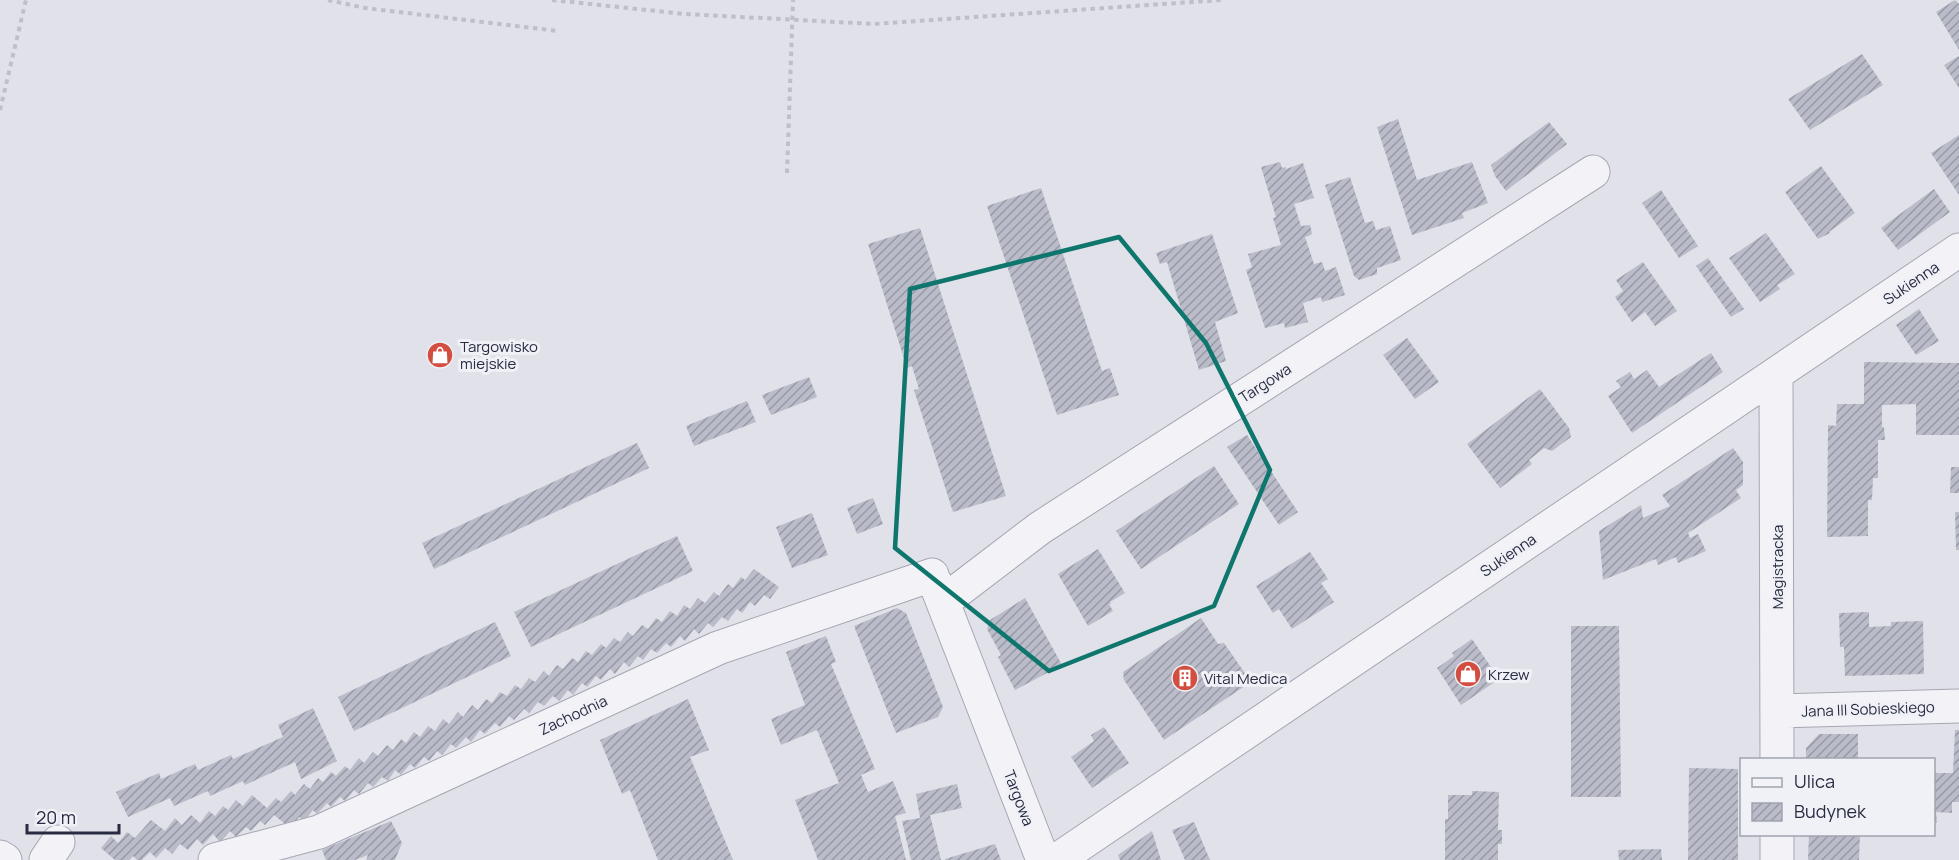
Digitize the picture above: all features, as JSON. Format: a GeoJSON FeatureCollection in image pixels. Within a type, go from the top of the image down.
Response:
{"type":"FeatureCollection","features":[{"type":"Feature","properties":{"kind":"street","name":"Targowa"},"geometry":{"type":"LineString","coordinates":[[1043,860],[934,578],[1040,528],[1593,172]]}},
{"type":"Feature","properties":{"kind":"street","name":"Sukienna"},"geometry":{"type":"LineString","coordinates":[[1056,860],[1959,250]]}},
{"type":"Feature","properties":{"kind":"street","name":"Magistracka"},"geometry":{"type":"LineString","coordinates":[[1776,375],[1777,758]]}},
{"type":"Feature","properties":{"kind":"street","name":"Zachodnia"},"geometry":{"type":"LineString","coordinates":[[216,860],[319,832],[718,648],[934,578]]}},
{"type":"Feature","properties":{"kind":"street","name":"Jana III Sobieskiego"},"geometry":{"type":"LineString","coordinates":[[1778,711],[1959,706]]}},
{"type":"Feature","properties":{"kind":"street"},"geometry":{"type":"LineString","coordinates":[[1776,860],[1777,836]]}},
{"type":"Feature","properties":{"kind":"street"},"geometry":{"type":"LineString","coordinates":[[0,857],[5,860]]}},
{"type":"Feature","properties":{"kind":"path"},"geometry":{"type":"LineString","coordinates":[[0,110],[26,0]]}},
{"type":"Feature","properties":{"kind":"path"},"geometry":{"type":"LineString","coordinates":[[328,0],[365,8],[558,31]]}},
{"type":"Feature","properties":{"kind":"path"},"geometry":{"type":"LineString","coordinates":[[552,0],[685,14],[874,24],[1221,0]]}},
{"type":"Feature","properties":{"kind":"path"},"geometry":{"type":"LineString","coordinates":[[787,173],[793,0]]}},
{"type":"Feature","properties":{"kind":"highlighted area"},"geometry":{"type":"Polygon","coordinates":[[[1119,237],[1206,343],[1270,470],[1214,606],[1049,671],[895,548],[910,289],[1119,237]]]}},
{"type":"Feature","properties":{"kind":"building"},"geometry":{"type":"Polygon","coordinates":[[[1955,0],[1959,4],[1959,50],[1936,12],[1955,0]]]}},
{"type":"Feature","properties":{"kind":"building"},"geometry":{"type":"Polygon","coordinates":[[[1862,54],[1883,85],[1810,130],[1788,99],[1862,54]]]}},
{"type":"Feature","properties":{"kind":"building"},"geometry":{"type":"Polygon","coordinates":[[[1959,56],[1959,88],[1944,65],[1959,56]]]}},
{"type":"Feature","properties":{"kind":"building"},"geometry":{"type":"Polygon","coordinates":[[[1398,119],[1417,180],[1472,162],[1488,203],[1462,213],[1464,218],[1412,235],[1377,127],[1398,119]]]}},
{"type":"Feature","properties":{"kind":"building"},"geometry":{"type":"Polygon","coordinates":[[[1549,122],[1567,144],[1506,191],[1495,176],[1491,165],[1549,122]]]}},
{"type":"Feature","properties":{"kind":"building"},"geometry":{"type":"Polygon","coordinates":[[[1959,135],[1959,195],[1931,153],[1959,135]]]}},
{"type":"Feature","properties":{"kind":"building"},"geometry":{"type":"Polygon","coordinates":[[[1280,162],[1282,168],[1286,167],[1286,169],[1303,163],[1314,198],[1294,204],[1301,226],[1310,225],[1312,233],[1305,237],[1314,264],[1322,262],[1325,271],[1336,267],[1345,295],[1322,302],[1321,297],[1303,303],[1308,322],[1285,328],[1284,323],[1265,328],[1246,270],[1252,267],[1248,254],[1281,245],[1273,218],[1276,217],[1261,167],[1280,162]]]}},
{"type":"Feature","properties":{"kind":"building"},"geometry":{"type":"Polygon","coordinates":[[[1821,166],[1855,213],[1830,233],[1818,239],[1785,192],[1821,166]]]}},
{"type":"Feature","properties":{"kind":"building"},"geometry":{"type":"Polygon","coordinates":[[[1350,177],[1365,223],[1373,221],[1376,230],[1390,226],[1401,260],[1377,268],[1377,274],[1359,280],[1354,276],[1325,185],[1350,177]]]}},
{"type":"Feature","properties":{"kind":"building"},"geometry":{"type":"Polygon","coordinates":[[[1041,188],[1102,371],[1110,368],[1119,395],[1057,415],[987,206],[1041,188]]]}},
{"type":"Feature","properties":{"kind":"building"},"geometry":{"type":"Polygon","coordinates":[[[1934,189],[1950,212],[1898,250],[1881,228],[1934,189]]]}},
{"type":"Feature","properties":{"kind":"building"},"geometry":{"type":"Polygon","coordinates":[[[1661,190],[1698,246],[1679,258],[1642,203],[1661,190]]]}},
{"type":"Feature","properties":{"kind":"building"},"geometry":{"type":"Polygon","coordinates":[[[920,228],[1006,496],[953,512],[914,390],[919,389],[912,366],[907,368],[868,244],[920,228]]]}},
{"type":"Feature","properties":{"kind":"building"},"geometry":{"type":"Polygon","coordinates":[[[1766,233],[1795,274],[1777,285],[1780,289],[1760,302],[1729,258],[1766,233]]]}},
{"type":"Feature","properties":{"kind":"building"},"geometry":{"type":"Polygon","coordinates":[[[1212,234],[1238,313],[1215,322],[1226,361],[1199,370],[1167,262],[1160,264],[1156,253],[1212,234]]]}},
{"type":"Feature","properties":{"kind":"building"},"geometry":{"type":"Polygon","coordinates":[[[1708,258],[1744,309],[1731,317],[1696,266],[1708,258]]]}},
{"type":"Feature","properties":{"kind":"building"},"geometry":{"type":"Polygon","coordinates":[[[1643,262],[1677,311],[1655,326],[1645,312],[1632,322],[1615,297],[1623,291],[1616,280],[1643,262]]]}},
{"type":"Feature","properties":{"kind":"building"},"geometry":{"type":"Polygon","coordinates":[[[1919,309],[1939,341],[1916,355],[1896,325],[1919,309]]]}},
{"type":"Feature","properties":{"kind":"building"},"geometry":{"type":"Polygon","coordinates":[[[1407,338],[1439,382],[1415,399],[1383,355],[1407,338]]]}},
{"type":"Feature","properties":{"kind":"building"},"geometry":{"type":"Polygon","coordinates":[[[1711,353],[1723,372],[1632,433],[1608,396],[1621,387],[1616,381],[1630,372],[1634,379],[1647,370],[1659,387],[1711,353]]]}},
{"type":"Feature","properties":{"kind":"building"},"geometry":{"type":"Polygon","coordinates":[[[1864,362],[1959,363],[1959,435],[1916,435],[1916,404],[1882,405],[1882,427],[1884,427],[1885,440],[1878,440],[1878,478],[1873,478],[1872,500],[1868,500],[1868,536],[1827,537],[1828,425],[1836,426],[1837,404],[1864,404],[1864,362]]]}},
{"type":"Feature","properties":{"kind":"building"},"geometry":{"type":"Polygon","coordinates":[[[809,377],[817,397],[771,415],[762,395],[809,377]]]}},
{"type":"Feature","properties":{"kind":"building"},"geometry":{"type":"Polygon","coordinates":[[[1540,389],[1569,428],[1571,437],[1552,451],[1544,448],[1529,460],[1532,464],[1500,488],[1467,444],[1540,389]]]}},
{"type":"Feature","properties":{"kind":"building"},"geometry":{"type":"Polygon","coordinates":[[[747,401],[756,422],[694,446],[686,426],[747,401]]]}},
{"type":"Feature","properties":{"kind":"building"},"geometry":{"type":"Polygon","coordinates":[[[1247,435],[1298,512],[1279,525],[1227,447],[1247,435]]]}},
{"type":"Feature","properties":{"kind":"building"},"geometry":{"type":"Polygon","coordinates":[[[637,443],[649,468],[434,569],[422,543],[637,443]]]}},
{"type":"Feature","properties":{"kind":"building"},"geometry":{"type":"Polygon","coordinates":[[[1733,448],[1743,462],[1743,485],[1736,490],[1741,498],[1688,533],[1690,538],[1698,534],[1706,551],[1678,563],[1676,557],[1658,565],[1656,559],[1603,580],[1599,531],[1641,505],[1643,518],[1670,506],[1662,495],[1733,448]]]}},
{"type":"Feature","properties":{"kind":"building"},"geometry":{"type":"Polygon","coordinates":[[[1214,466],[1239,504],[1141,569],[1116,531],[1214,466]]]}},
{"type":"Feature","properties":{"kind":"building"},"geometry":{"type":"Polygon","coordinates":[[[1951,467],[1959,467],[1959,493],[1950,493],[1951,467]]]}},
{"type":"Feature","properties":{"kind":"building"},"geometry":{"type":"Polygon","coordinates":[[[873,498],[883,524],[857,534],[847,508],[873,498]]]}},
{"type":"Feature","properties":{"kind":"building"},"geometry":{"type":"Polygon","coordinates":[[[1955,512],[1959,512],[1959,550],[1956,550],[1955,512]]]}},
{"type":"Feature","properties":{"kind":"building"},"geometry":{"type":"Polygon","coordinates":[[[812,513],[828,555],[792,568],[776,527],[812,513]]]}},
{"type":"Feature","properties":{"kind":"building"},"geometry":{"type":"Polygon","coordinates":[[[677,536],[693,571],[531,647],[514,612],[677,536]]]}},
{"type":"Feature","properties":{"kind":"building"},"geometry":{"type":"Polygon","coordinates":[[[1098,549],[1125,593],[1110,602],[1113,611],[1088,626],[1058,574],[1098,549]]]}},
{"type":"Feature","properties":{"kind":"building"},"geometry":{"type":"Polygon","coordinates":[[[1310,552],[1328,579],[1321,583],[1334,602],[1292,629],[1279,609],[1273,613],[1256,586],[1310,552]]]}},
{"type":"Feature","properties":{"kind":"building"},"geometry":{"type":"Polygon","coordinates":[[[754,569],[779,587],[770,599],[764,595],[755,606],[750,602],[742,613],[737,609],[728,621],[722,617],[713,627],[708,623],[699,634],[694,629],[685,641],[680,636],[671,647],[666,643],[657,653],[651,649],[643,660],[638,656],[629,667],[624,662],[615,674],[610,669],[601,680],[596,676],[587,687],[582,683],[573,695],[568,690],[559,701],[553,696],[544,706],[538,702],[529,713],[524,709],[514,720],[509,716],[500,727],[495,723],[485,734],[480,730],[471,742],[466,737],[456,748],[451,744],[442,755],[437,751],[429,761],[424,757],[415,768],[410,764],[401,775],[395,770],[388,781],[382,777],[373,787],[368,783],[359,794],[354,790],[345,801],[340,797],[331,807],[327,803],[317,814],[313,810],[304,821],[299,817],[290,828],[274,815],[265,825],[260,821],[251,831],[246,827],[236,837],[230,831],[220,842],[213,834],[203,845],[197,839],[188,850],[180,844],[172,854],[165,848],[156,858],[150,852],[142,860],[137,860],[133,856],[129,860],[115,860],[101,848],[111,836],[118,843],[127,832],[135,838],[151,820],[165,831],[175,818],[182,825],[191,815],[200,823],[209,811],[215,816],[223,806],[228,810],[236,800],[243,806],[252,795],[267,808],[276,798],[281,802],[291,791],[295,795],[304,784],[310,789],[318,778],[323,782],[331,772],[336,776],[345,766],[350,770],[359,758],[364,763],[373,752],[378,756],[387,745],[393,750],[401,739],[406,743],[414,732],[420,737],[428,726],[435,731],[443,719],[449,724],[458,712],[463,717],[472,705],[478,710],[486,699],[492,703],[500,692],[507,696],[515,685],[521,689],[529,678],[535,682],[544,671],[549,676],[557,665],[563,669],[572,658],[578,662],[586,651],[592,655],[601,644],[606,648],[614,638],[620,642],[628,632],[633,636],[642,625],[648,629],[656,618],[662,622],[670,611],[677,616],[684,605],[690,609],[698,598],[705,603],[714,592],[719,596],[728,584],[733,588],[741,577],[745,580],[754,569]]]}},
{"type":"Feature","properties":{"kind":"building"},"geometry":{"type":"Polygon","coordinates":[[[1025,598],[1062,665],[1015,690],[998,657],[1001,655],[987,629],[990,620],[1025,598]]]}},
{"type":"Feature","properties":{"kind":"building"},"geometry":{"type":"Polygon","coordinates":[[[897,608],[906,613],[943,707],[938,717],[896,733],[854,626],[897,608]]]}},
{"type":"Feature","properties":{"kind":"building"},"geometry":{"type":"Polygon","coordinates":[[[1869,612],[1869,627],[1891,626],[1891,622],[1923,621],[1924,674],[1845,676],[1844,647],[1840,647],[1839,613],[1869,612]]]}},
{"type":"Feature","properties":{"kind":"building","name":"Vital Medica"},"geometry":{"type":"Polygon","coordinates":[[[1201,618],[1218,644],[1224,643],[1251,682],[1164,740],[1124,680],[1123,672],[1201,618]]]}},
{"type":"Feature","properties":{"kind":"building"},"geometry":{"type":"Polygon","coordinates":[[[495,622],[511,656],[354,731],[338,697],[495,622]]]}},
{"type":"Feature","properties":{"kind":"building"},"geometry":{"type":"Polygon","coordinates":[[[1571,626],[1619,626],[1621,797],[1571,797],[1571,626]]]}},
{"type":"Feature","properties":{"kind":"building"},"geometry":{"type":"Polygon","coordinates":[[[826,636],[836,662],[831,664],[875,769],[861,775],[868,792],[893,781],[906,813],[895,816],[906,860],[818,860],[795,800],[839,783],[817,730],[781,745],[771,719],[805,705],[786,652],[826,636]]]}},
{"type":"Feature","properties":{"kind":"building","name":"Krzew"},"geometry":{"type":"Polygon","coordinates":[[[1472,639],[1499,679],[1461,705],[1437,668],[1454,656],[1452,653],[1472,639]]]}},
{"type":"Feature","properties":{"kind":"building"},"geometry":{"type":"Polygon","coordinates":[[[688,699],[709,750],[690,757],[733,860],[658,860],[630,790],[622,794],[600,740],[688,699]]]}},
{"type":"Feature","properties":{"kind":"building"},"geometry":{"type":"Polygon","coordinates":[[[313,708],[337,761],[301,779],[295,762],[245,785],[243,781],[210,796],[208,791],[174,806],[170,798],[128,817],[116,792],[159,773],[161,779],[195,764],[198,770],[231,755],[233,759],[283,737],[278,725],[313,708]]]}},
{"type":"Feature","properties":{"kind":"building"},"geometry":{"type":"Polygon","coordinates":[[[1104,727],[1129,763],[1092,788],[1071,757],[1094,741],[1091,735],[1104,727]]]}},
{"type":"Feature","properties":{"kind":"building"},"geometry":{"type":"Polygon","coordinates":[[[1955,730],[1959,730],[1959,802],[1952,802],[1952,813],[1936,812],[1937,823],[1935,823],[1935,773],[1953,773],[1955,730]]]}},
{"type":"Feature","properties":{"kind":"building"},"geometry":{"type":"Polygon","coordinates":[[[1819,734],[1858,734],[1858,758],[1806,758],[1806,748],[1819,734]]]}},
{"type":"Feature","properties":{"kind":"building"},"geometry":{"type":"Polygon","coordinates":[[[1689,768],[1738,769],[1738,860],[1688,860],[1689,768]]]}},
{"type":"Feature","properties":{"kind":"building"},"geometry":{"type":"Polygon","coordinates":[[[957,784],[962,808],[930,815],[941,860],[911,860],[902,821],[920,818],[916,794],[957,784]]]}},
{"type":"Feature","properties":{"kind":"building"},"geometry":{"type":"Polygon","coordinates":[[[1472,791],[1499,792],[1498,830],[1502,830],[1502,844],[1498,844],[1498,860],[1445,860],[1445,819],[1448,819],[1448,795],[1472,795],[1472,791]]]}},
{"type":"Feature","properties":{"kind":"building"},"geometry":{"type":"Polygon","coordinates":[[[391,821],[402,843],[395,860],[366,860],[368,855],[355,860],[326,860],[322,850],[391,821]]]}},
{"type":"Feature","properties":{"kind":"building"},"geometry":{"type":"Polygon","coordinates":[[[1194,822],[1210,860],[1185,860],[1172,830],[1194,822]]]}},
{"type":"Feature","properties":{"kind":"building"},"geometry":{"type":"Polygon","coordinates":[[[1152,831],[1161,860],[1120,860],[1118,855],[1152,831]]]}},
{"type":"Feature","properties":{"kind":"building"},"geometry":{"type":"Polygon","coordinates":[[[1809,836],[1860,836],[1859,860],[1808,860],[1809,836]]]}},
{"type":"Feature","properties":{"kind":"building"},"geometry":{"type":"Polygon","coordinates":[[[995,844],[1001,860],[945,860],[945,859],[995,844]]]}},
{"type":"Feature","properties":{"kind":"building"},"geometry":{"type":"Polygon","coordinates":[[[1661,849],[1662,860],[1619,860],[1618,850],[1661,849]]]}},
{"type":"Feature","properties":{"kind":"place","name":"Targowisko miejskie"},"geometry":{"type":"Point","coordinates":[440,355]}},
{"type":"Feature","properties":{"kind":"place","name":"Krzew"},"geometry":{"type":"Point","coordinates":[1468,674]}},
{"type":"Feature","properties":{"kind":"place","name":"Vital Medica"},"geometry":{"type":"Point","coordinates":[1185,678]}}]}
